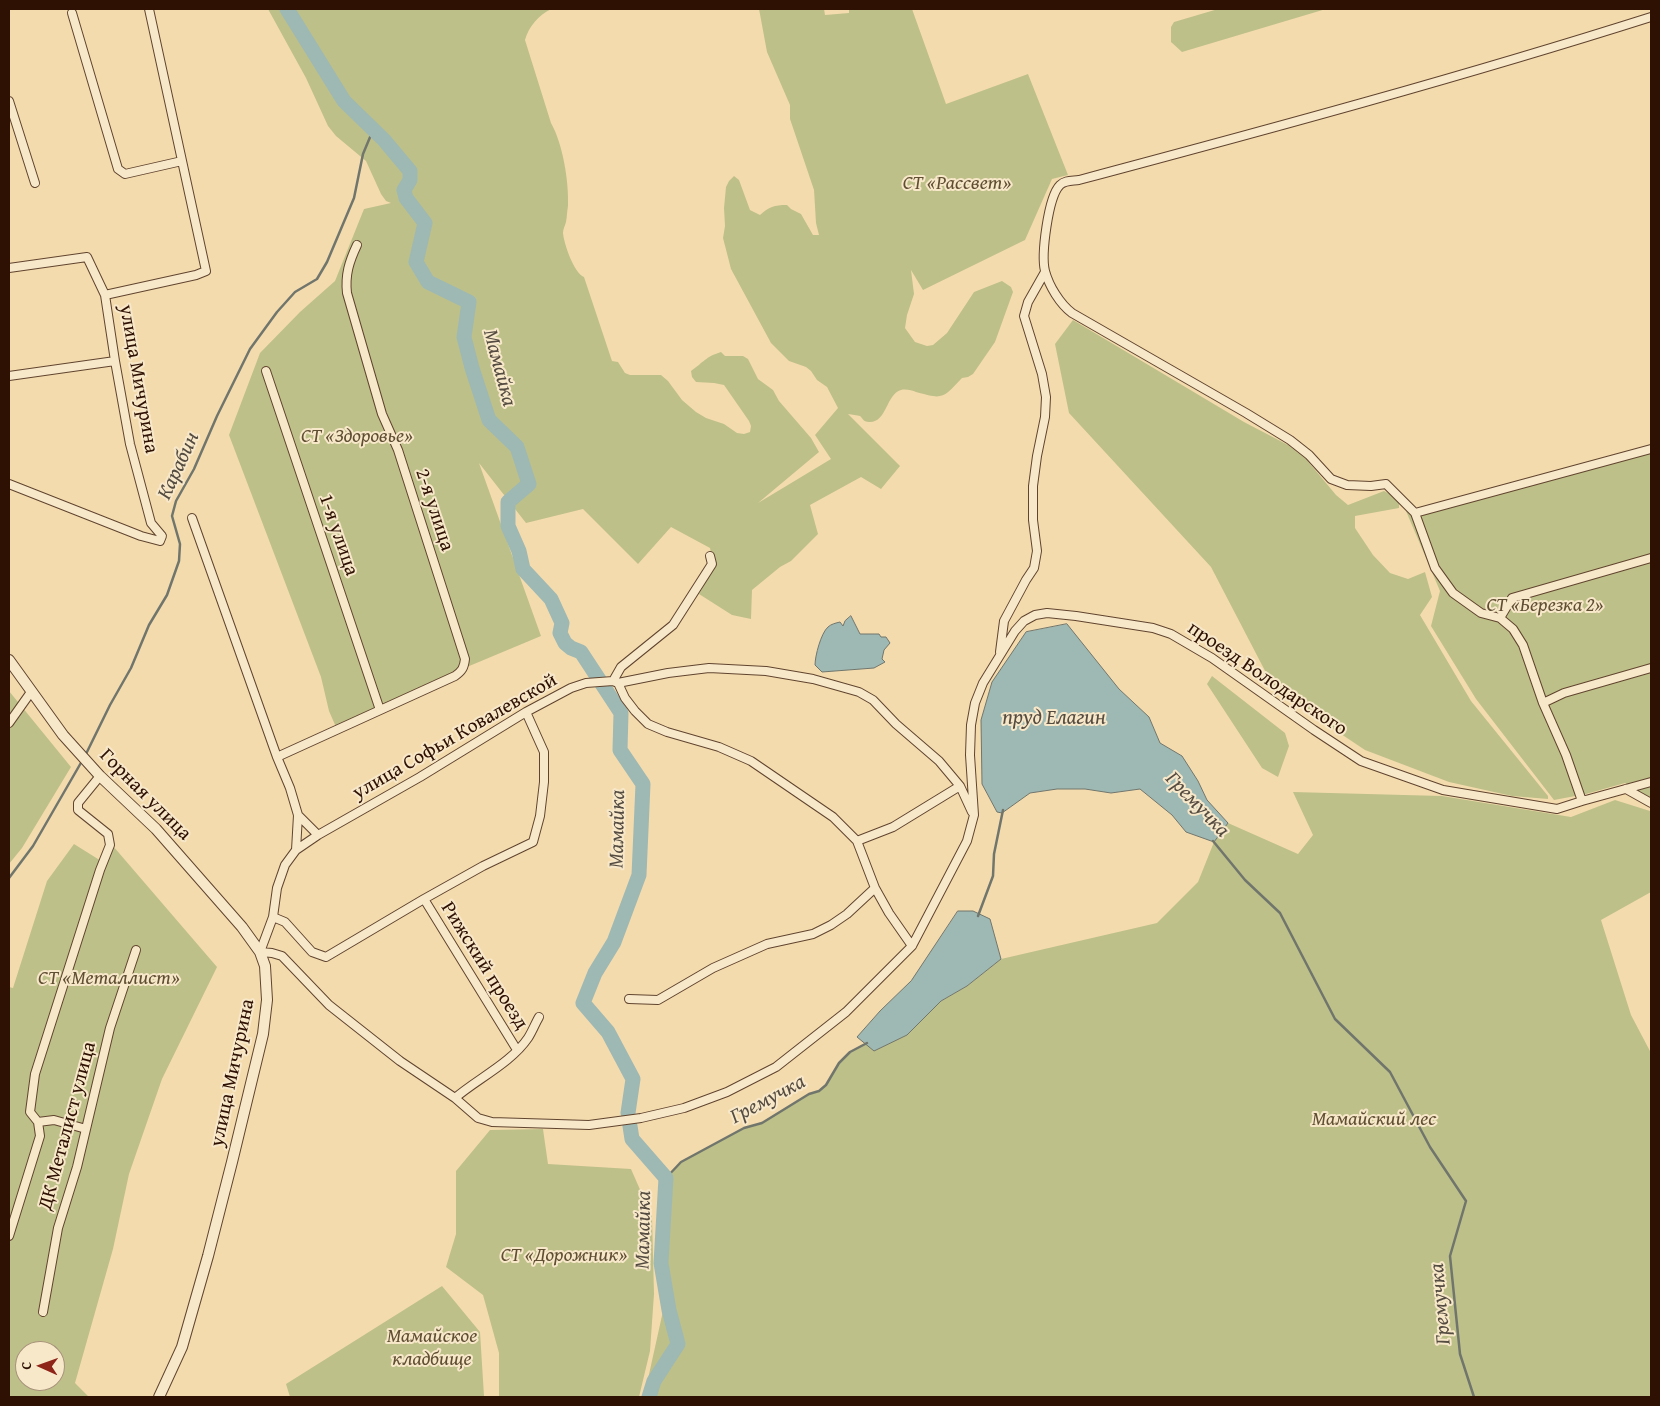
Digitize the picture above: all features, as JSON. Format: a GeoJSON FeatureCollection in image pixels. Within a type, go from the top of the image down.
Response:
{"type":"FeatureCollection","features":[{"type":"Feature","properties":{"kind":"street"},"geometry":{"type":"LineString","coordinates":[[106,295],[206,271],[149,9]]}},
{"type":"Feature","properties":{"kind":"street"},"geometry":{"type":"LineString","coordinates":[[72,13],[118,169],[125,174],[182,160]]}},
{"type":"Feature","properties":{"kind":"street"},"geometry":{"type":"LineString","coordinates":[[1582,801],[1566,755],[1543,703],[1524,645],[1513,629],[1500,618],[1481,613],[1453,593],[1435,568],[1415,513],[1386,484],[1371,486],[1347,485],[1331,479],[1309,455],[1290,440],[1072,313],[1059,300],[1045,272],[1043,257],[1046,230],[1052,204],[1061,184],[1068,181],[1079,180],[1186,151],[1560,46],[1651,17]]}},
{"type":"Feature","properties":{"kind":"street"},"geometry":{"type":"LineString","coordinates":[[9,101],[35,183]]}},
{"type":"Feature","properties":{"kind":"street","name":"2-я улица"},"geometry":{"type":"LineString","coordinates":[[357,245],[347,271],[347,293],[382,414],[398,450],[465,659],[462,671],[454,676],[380,710]]}},
{"type":"Feature","properties":{"kind":"street","name":"улица Мичурина"},"geometry":{"type":"LineString","coordinates":[[9,268],[87,257],[106,295],[114,361],[130,444],[151,523],[162,536],[160,540],[141,536],[9,484]]}},
{"type":"Feature","properties":{"kind":"street"},"geometry":{"type":"LineString","coordinates":[[1000,655],[1004,621],[1034,568],[1037,551],[1033,486],[1045,417],[1046,397],[1042,374],[1024,316],[1028,302],[1045,272]]}},
{"type":"Feature","properties":{"kind":"street"},"geometry":{"type":"LineString","coordinates":[[9,376],[114,361]]}},
{"type":"Feature","properties":{"kind":"street","name":"1-я улица"},"geometry":{"type":"LineString","coordinates":[[266,371],[380,710]]}},
{"type":"Feature","properties":{"kind":"street"},"geometry":{"type":"LineString","coordinates":[[1415,513],[1651,449]]}},
{"type":"Feature","properties":{"kind":"street"},"geometry":{"type":"LineString","coordinates":[[192,518],[277,757],[290,788],[298,815],[296,850],[285,865],[276,888],[273,917],[260,952]]}},
{"type":"Feature","properties":{"kind":"street"},"geometry":{"type":"LineString","coordinates":[[141,536],[151,523]]}},
{"type":"Feature","properties":{"kind":"street"},"geometry":{"type":"LineString","coordinates":[[710,556],[712,564],[673,625],[621,667],[613,681],[635,711],[648,724],[667,732],[719,747],[751,761],[833,817],[858,841],[876,888],[889,913],[912,946]]}},
{"type":"Feature","properties":{"kind":"street"},"geometry":{"type":"LineString","coordinates":[[1500,618],[1512,598],[1651,558]]}},
{"type":"Feature","properties":{"kind":"street","name":"проезд Володарского"},"geometry":{"type":"LineString","coordinates":[[260,952],[272,952],[282,956],[329,1005],[400,1061],[455,1098],[478,1118],[492,1122],[589,1125],[642,1118],[684,1108],[727,1092],[776,1068],[846,1012],[912,946],[967,841],[974,815],[970,755],[971,725],[975,703],[980,690],[1015,631],[1024,621],[1034,615],[1066,615],[1153,628],[1171,634],[1212,658],[1361,761],[1443,790],[1557,810],[1651,782]]}},
{"type":"Feature","properties":{"kind":"street","name":"Горная улица"},"geometry":{"type":"LineString","coordinates":[[9,660],[38,703],[63,735],[89,765],[156,829],[242,927],[260,952]]}},
{"type":"Feature","properties":{"kind":"street","name":"улица Софьи Ковалевской"},"geometry":{"type":"LineString","coordinates":[[296,850],[318,835],[420,777],[526,712],[571,688],[586,683],[710,668],[766,671],[813,679],[859,692],[873,700],[896,724],[939,761],[960,786],[974,815]]}},
{"type":"Feature","properties":{"kind":"street"},"geometry":{"type":"LineString","coordinates":[[1543,703],[1564,692],[1651,668]]}},
{"type":"Feature","properties":{"kind":"street"},"geometry":{"type":"LineString","coordinates":[[9,723],[31,692]]}},
{"type":"Feature","properties":{"kind":"street"},"geometry":{"type":"LineString","coordinates":[[277,757],[380,710]]}},
{"type":"Feature","properties":{"kind":"street","name":"Рижский проезд"},"geometry":{"type":"LineString","coordinates":[[273,917],[285,922],[312,952],[326,957],[483,866],[533,842],[540,816],[544,782],[544,752],[526,712]]}},
{"type":"Feature","properties":{"kind":"street","name":"ДК Металист улица"},"geometry":{"type":"LineString","coordinates":[[9,1236],[40,1136],[38,1122],[30,1112],[35,1074],[100,870],[110,845],[108,834],[78,810],[77,807],[100,776]]}},
{"type":"Feature","properties":{"kind":"street"},"geometry":{"type":"LineString","coordinates":[[858,841],[893,827],[960,786]]}},
{"type":"Feature","properties":{"kind":"street"},"geometry":{"type":"LineString","coordinates":[[1626,789],[1651,803]]}},
{"type":"Feature","properties":{"kind":"street"},"geometry":{"type":"LineString","coordinates":[[298,815],[318,835]]}},
{"type":"Feature","properties":{"kind":"street"},"geometry":{"type":"LineString","coordinates":[[629,999],[658,1000],[713,968],[767,944],[813,934],[847,914],[876,888]]}},
{"type":"Feature","properties":{"kind":"street","name":"Рижский проезд"},"geometry":{"type":"LineString","coordinates":[[424,899],[517,1050]]}},
{"type":"Feature","properties":{"kind":"street","name":"ДК Металист улица"},"geometry":{"type":"LineString","coordinates":[[43,1312],[58,1228],[77,1167],[110,1028],[136,950]]}},
{"type":"Feature","properties":{"kind":"street","name":"улица Мичурина"},"geometry":{"type":"LineString","coordinates":[[159,1397],[182,1347],[195,1303],[260,1049],[267,988],[265,966],[260,952]]}},
{"type":"Feature","properties":{"kind":"street"},"geometry":{"type":"LineString","coordinates":[[455,1098],[517,1050],[528,1039],[539,1017]]}},
{"type":"Feature","properties":{"kind":"street"},"geometry":{"type":"LineString","coordinates":[[38,1122],[54,1120],[86,1129]]}},
{"type":"Feature","properties":{"kind":"green space"},"geometry":{"type":"Polygon","coordinates":[[[268,9],[551,9],[535,22],[525,40],[551,123],[559,141],[564,163],[568,196],[566,220],[563,230],[565,244],[573,264],[584,277],[612,361],[618,362],[625,373],[630,375],[661,375],[668,381],[682,400],[696,412],[706,418],[724,424],[737,433],[744,434],[750,432],[751,426],[749,421],[724,385],[696,382],[692,377],[691,371],[708,358],[721,352],[725,356],[743,356],[748,359],[758,379],[773,390],[779,401],[811,438],[819,452],[758,503],[831,459],[815,435],[838,408],[827,387],[817,380],[811,371],[806,367],[789,361],[771,343],[731,269],[723,238],[726,187],[734,176],[739,180],[750,210],[760,215],[772,207],[787,205],[801,214],[813,235],[819,235],[816,223],[814,190],[790,119],[790,105],[767,52],[759,9],[824,9],[825,15],[849,13],[849,9],[912,9],[946,104],[1028,74],[1068,175],[1052,179],[1025,240],[923,290],[911,270],[914,294],[905,328],[915,342],[927,346],[933,345],[947,333],[974,292],[1002,281],[1011,287],[1013,292],[995,342],[973,374],[962,378],[951,390],[942,396],[901,390],[892,397],[883,413],[875,421],[867,422],[860,416],[848,414],[900,466],[881,489],[861,477],[810,505],[818,534],[791,561],[780,567],[752,590],[751,619],[732,615],[699,594],[714,567],[710,548],[671,527],[638,564],[583,509],[526,523],[479,463],[541,636],[455,672],[336,727],[329,711],[321,677],[229,435],[260,353],[300,312],[335,281],[364,209],[391,203],[386,201],[381,194],[366,161],[336,136],[328,126],[306,78],[268,9]]]}},
{"type":"Feature","properties":{"kind":"green space"},"geometry":{"type":"Polygon","coordinates":[[[1218,9],[1326,9],[1182,52],[1171,42],[1171,27],[1174,22],[1218,9]]]}},
{"type":"Feature","properties":{"kind":"green space"},"geometry":{"type":"Polygon","coordinates":[[[1073,320],[1244,422],[1288,445],[1306,459],[1336,495],[1348,505],[1384,491],[1399,503],[1399,508],[1355,516],[1355,528],[1373,555],[1390,573],[1408,579],[1425,572],[1432,597],[1420,615],[1471,701],[1548,796],[1548,799],[1512,796],[1449,782],[1365,750],[1275,690],[1211,567],[1069,413],[1055,344],[1073,320]]]}},
{"type":"Feature","properties":{"kind":"green space","name":"СТ «Березка 2»"},"geometry":{"type":"Polygon","coordinates":[[[1651,445],[1651,798],[1625,783],[1586,794],[1554,800],[1476,699],[1431,626],[1440,591],[1406,511],[1651,445]]]}},
{"type":"Feature","properties":{"kind":"green space"},"geometry":{"type":"Polygon","coordinates":[[[1212,676],[1285,733],[1289,746],[1278,777],[1262,768],[1207,684],[1212,676]]]}},
{"type":"Feature","properties":{"kind":"green space"},"geometry":{"type":"Polygon","coordinates":[[[9,691],[71,767],[22,848],[9,864],[9,691]]]}},
{"type":"Feature","properties":{"kind":"green space","name":"Мамайский лес"},"geometry":{"type":"Polygon","coordinates":[[[1293,792],[1442,796],[1571,817],[1615,800],[1650,811],[1651,892],[1601,920],[1631,1015],[1651,1053],[1651,1397],[644,1397],[663,1311],[668,1178],[681,1162],[744,1128],[762,1123],[809,1094],[819,1091],[826,1085],[839,1063],[850,1052],[866,1044],[874,1050],[907,1035],[941,1001],[967,986],[1001,959],[1157,923],[1198,882],[1214,842],[1228,823],[1298,854],[1313,835],[1293,792]]]}},
{"type":"Feature","properties":{"kind":"green space","name":"СТ «Металлист»"},"geometry":{"type":"Polygon","coordinates":[[[74,844],[106,864],[113,846],[217,967],[162,1079],[129,1174],[113,1249],[75,1383],[89,1397],[9,1397],[9,987],[13,988],[47,881],[74,844]]]}},
{"type":"Feature","properties":{"kind":"green space","name":"СТ «Дорожник»"},"geometry":{"type":"Polygon","coordinates":[[[543,1129],[548,1164],[631,1169],[652,1217],[654,1294],[650,1351],[639,1397],[499,1397],[499,1353],[483,1295],[446,1267],[456,1234],[456,1171],[490,1130],[543,1129]]]}},
{"type":"Feature","properties":{"kind":"green space","name":"Мамайское кладбище"},"geometry":{"type":"Polygon","coordinates":[[[442,1286],[480,1332],[484,1396],[290,1397],[286,1384],[442,1286]]]}},
{"type":"Feature","properties":{"kind":"water"},"geometry":{"type":"Polygon","coordinates":[[[851,616],[860,634],[879,634],[881,637],[886,637],[890,643],[884,650],[882,659],[885,662],[874,668],[822,672],[815,665],[817,651],[825,630],[832,624],[840,622],[843,626],[845,621],[851,616]]]}},
{"type":"Feature","properties":{"kind":"water","name":"пруд Елагин"},"geometry":{"type":"Polygon","coordinates":[[[1067,624],[1119,689],[1149,717],[1160,743],[1182,756],[1198,781],[1207,800],[1228,823],[1214,842],[1186,832],[1172,815],[1140,789],[1111,793],[1085,789],[1057,789],[1030,793],[1002,813],[997,812],[982,784],[981,720],[992,682],[1026,632],[1067,624]]]}},
{"type":"Feature","properties":{"kind":"water"},"geometry":{"type":"Polygon","coordinates":[[[958,911],[973,911],[990,919],[1001,959],[967,986],[941,1001],[907,1035],[874,1051],[857,1037],[911,981],[958,911]]]}},
{"type":"Feature","properties":{"kind":"waterway","name":"Мамайка"},"geometry":{"type":"LineString","coordinates":[[287,9],[344,101],[384,140],[410,171],[410,180],[404,190],[406,198],[425,223],[416,262],[428,282],[469,302],[464,337],[489,420],[517,447],[529,484],[508,502],[508,526],[519,551],[523,569],[551,599],[562,623],[560,633],[565,643],[581,652],[621,713],[620,750],[643,784],[639,875],[614,942],[595,973],[583,1003],[608,1032],[633,1079],[628,1113]]}},
{"type":"Feature","properties":{"kind":"waterway","name":"Карабин"},"geometry":{"type":"LineString","coordinates":[[85,756],[131,668],[149,625],[167,595],[179,561],[180,544],[172,516],[176,501],[194,469],[217,416],[250,349],[277,312],[295,292],[317,279],[327,262],[354,198],[363,154],[373,130]]}},
{"type":"Feature","properties":{"kind":"waterway","name":"Карабин"},"geometry":{"type":"LineString","coordinates":[[9,878],[33,846],[82,761]]}},
{"type":"Feature","properties":{"kind":"waterway","name":"Гремучка"},"geometry":{"type":"LineString","coordinates":[[978,916],[993,876],[994,854],[1003,810]]}},
{"type":"Feature","properties":{"kind":"waterway","name":"Гремучка"},"geometry":{"type":"LineString","coordinates":[[1213,841],[1245,880],[1280,913],[1335,1019],[1390,1072],[1430,1147],[1466,1201],[1450,1256],[1460,1354],[1474,1397]]}},
{"type":"Feature","properties":{"kind":"waterway","name":"Гремучка"},"geometry":{"type":"LineString","coordinates":[[666,1178],[681,1162],[744,1128],[762,1123],[809,1094],[819,1091],[826,1085],[839,1063],[850,1052],[867,1043]]}},
{"type":"Feature","properties":{"kind":"waterway","name":"Мамайка"},"geometry":{"type":"LineString","coordinates":[[630,1126],[632,1139],[666,1178],[661,1263],[669,1310],[678,1344],[654,1381],[649,1397]]}},
{"type":"Feature","properties":{"kind":"park label","name":"СТ «Рассвет»"},"geometry":{"type":"Point","coordinates":[957,184]}},
{"type":"Feature","properties":{"kind":"park label","name":"СТ «Здоровье»"},"geometry":{"type":"Point","coordinates":[357,437]}}]}
